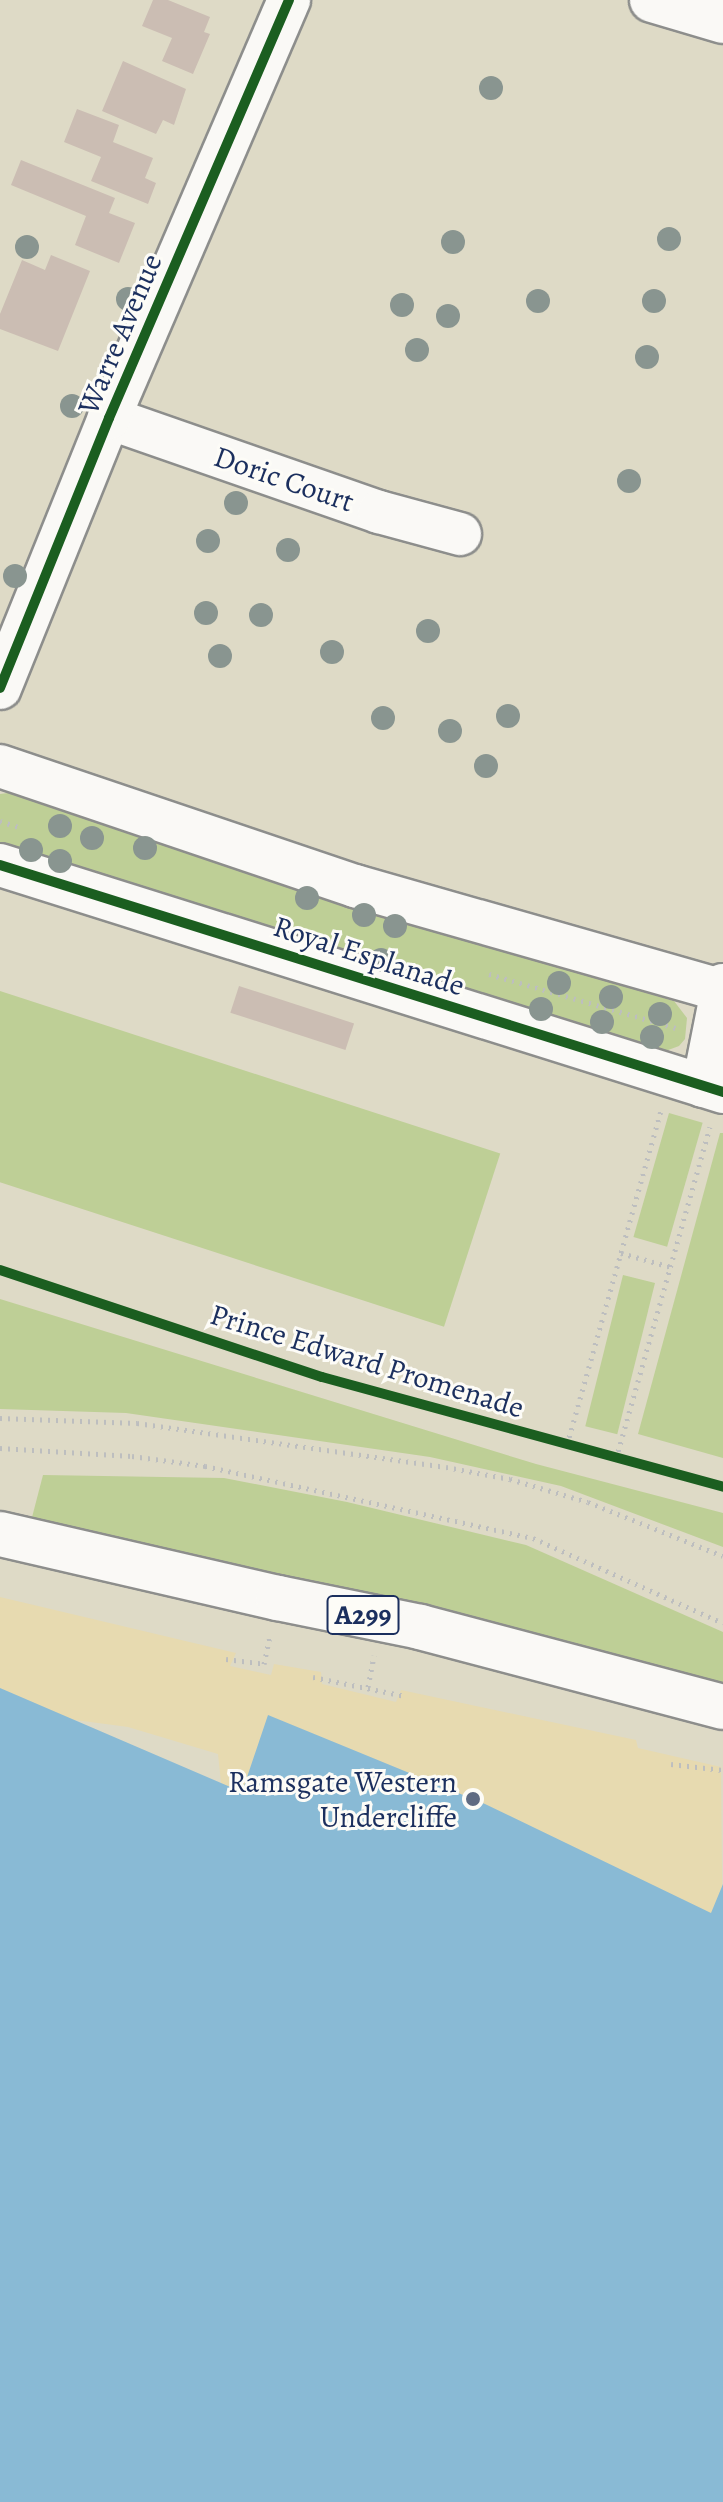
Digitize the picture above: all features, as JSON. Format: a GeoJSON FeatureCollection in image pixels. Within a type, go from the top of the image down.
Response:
{"type":"FeatureCollection","features":[{"type":"Feature","properties":{"kind":"main road"},"geometry":{"type":"LineString","coordinates":[[652,0],[723,21]]}},
{"type":"Feature","properties":{"kind":"main road","name":"A299"},"geometry":{"type":"LineString","coordinates":[[0,1534],[420,1627],[723,1707]]}},
{"type":"Feature","properties":{"kind":"street","name":"Warre Avenue"},"geometry":{"type":"LineString","coordinates":[[0,688],[109,418],[289,0]]}},
{"type":"Feature","properties":{"kind":"street","name":"Doric Court"},"geometry":{"type":"LineString","coordinates":[[109,418],[379,512],[460,534]]}},
{"type":"Feature","properties":{"kind":"street","name":"Royal Esplanade"},"geometry":{"type":"LineString","coordinates":[[0,766],[355,886],[722,989],[704,1086],[0,865]]}},
{"type":"Feature","properties":{"kind":"path"},"geometry":{"type":"LineString","coordinates":[[567,1445],[621,1253],[704,1086]]}},
{"type":"Feature","properties":{"kind":"path"},"geometry":{"type":"LineString","coordinates":[[616,1459],[671,1267],[704,1086]]}},
{"type":"Feature","properties":{"kind":"path"},"geometry":{"type":"LineString","coordinates":[[621,1253],[671,1267]]}},
{"type":"Feature","properties":{"kind":"path"},"geometry":{"type":"LineString","coordinates":[[0,1418],[151,1424],[459,1469],[510,1479],[588,1502],[723,1556]]}},
{"type":"Feature","properties":{"kind":"path"},"geometry":{"type":"LineString","coordinates":[[0,1448],[132,1456],[205,1466],[519,1535],[723,1623]]}},
{"type":"Feature","properties":{"kind":"path"},"geometry":{"type":"LineString","coordinates":[[604,1455],[632,1463]]}},
{"type":"Feature","properties":{"kind":"path"},"geometry":{"type":"LineString","coordinates":[[226,1659],[264,1664]]}},
{"type":"Feature","properties":{"kind":"path"},"geometry":{"type":"LineString","coordinates":[[313,1677],[405,1696]]}},
{"type":"Feature","properties":{"kind":"path"},"geometry":{"type":"LineString","coordinates":[[671,1764],[723,1770]]}},
{"type":"Feature","properties":{"kind":"green space"},"geometry":{"type":"Polygon","coordinates":[[[8,793],[337,902],[674,1001],[687,1018],[685,1039],[679,1046],[660,1053],[0,848],[0,794],[8,793]]]}},
{"type":"Feature","properties":{"kind":"green space"},"geometry":{"type":"Polygon","coordinates":[[[0,991],[500,1154],[444,1327],[0,1182],[0,991]]]}},
{"type":"Feature","properties":{"kind":"green space"},"geometry":{"type":"Polygon","coordinates":[[[669,1113],[703,1123],[667,1247],[633,1237],[669,1113]]]}},
{"type":"Feature","properties":{"kind":"green space"},"geometry":{"type":"Polygon","coordinates":[[[720,1133],[723,1133],[723,1458],[638,1434],[720,1133]]]}},
{"type":"Feature","properties":{"kind":"green space"},"geometry":{"type":"Polygon","coordinates":[[[623,1275],[655,1283],[617,1434],[585,1426],[623,1275]]]}},
{"type":"Feature","properties":{"kind":"green space"},"geometry":{"type":"Polygon","coordinates":[[[0,1299],[536,1464],[723,1513],[723,1547],[561,1486],[430,1457],[126,1413],[0,1409],[0,1299]]]}},
{"type":"Feature","properties":{"kind":"green space"},"geometry":{"type":"Polygon","coordinates":[[[43,1475],[224,1478],[347,1502],[526,1545],[723,1632],[723,1684],[30,1525],[43,1475]]]}},
{"type":"Feature","properties":{"kind":"sand","name":"Ramsgate Western Undercliffe"},"geometry":{"type":"Polygon","coordinates":[[[0,1597],[236,1653],[230,1666],[271,1675],[274,1664],[321,1672],[322,1684],[396,1702],[401,1690],[636,1740],[638,1748],[721,1767],[723,1994],[225,1821],[218,1754],[128,1727],[0,1710],[0,1597]]]}},
{"type":"Feature","properties":{"kind":"water"},"geometry":{"type":"Polygon","coordinates":[[[0,1688],[242,1792],[268,1715],[485,1804],[711,1913],[723,1884],[723,2502],[0,2502],[0,1688]]]}},
{"type":"Feature","properties":{"kind":"building"},"geometry":{"type":"Polygon","coordinates":[[[153,0],[168,0],[210,17],[204,32],[210,34],[193,74],[162,61],[172,38],[142,26],[153,0]]]}},
{"type":"Feature","properties":{"kind":"building"},"geometry":{"type":"Polygon","coordinates":[[[123,61],[186,89],[174,125],[163,120],[156,134],[102,111],[123,61]]]}},
{"type":"Feature","properties":{"kind":"building"},"geometry":{"type":"Polygon","coordinates":[[[77,109],[119,125],[113,142],[153,158],[145,178],[156,183],[148,204],[91,181],[101,157],[64,142],[77,109]]]}},
{"type":"Feature","properties":{"kind":"building"},"geometry":{"type":"Polygon","coordinates":[[[21,160],[115,198],[109,213],[135,223],[119,263],[75,245],[86,216],[11,185],[21,160]]]}},
{"type":"Feature","properties":{"kind":"building"},"geometry":{"type":"Polygon","coordinates":[[[51,255],[90,271],[58,351],[0,329],[0,314],[22,260],[45,270],[51,255]]]}},
{"type":"Feature","properties":{"kind":"building"},"geometry":{"type":"Polygon","coordinates":[[[239,986],[354,1023],[345,1050],[230,1013],[239,986]]]}},
{"type":"Feature","properties":{"kind":"cycle path"},"geometry":{"type":"LineString","coordinates":[[0,688],[109,418],[289,0]]}},
{"type":"Feature","properties":{"kind":"cycle path"},"geometry":{"type":"LineString","coordinates":[[0,865],[723,1092]]}},
{"type":"Feature","properties":{"kind":"cycle path","name":"Prince Edward Promenade"},"geometry":{"type":"LineString","coordinates":[[0,1270],[322,1377],[723,1487]]}},
{"type":"Feature","properties":{"kind":"place","name":"Ramsgate Western Undercliffe"},"geometry":{"type":"Point","coordinates":[473,1799]}}]}
